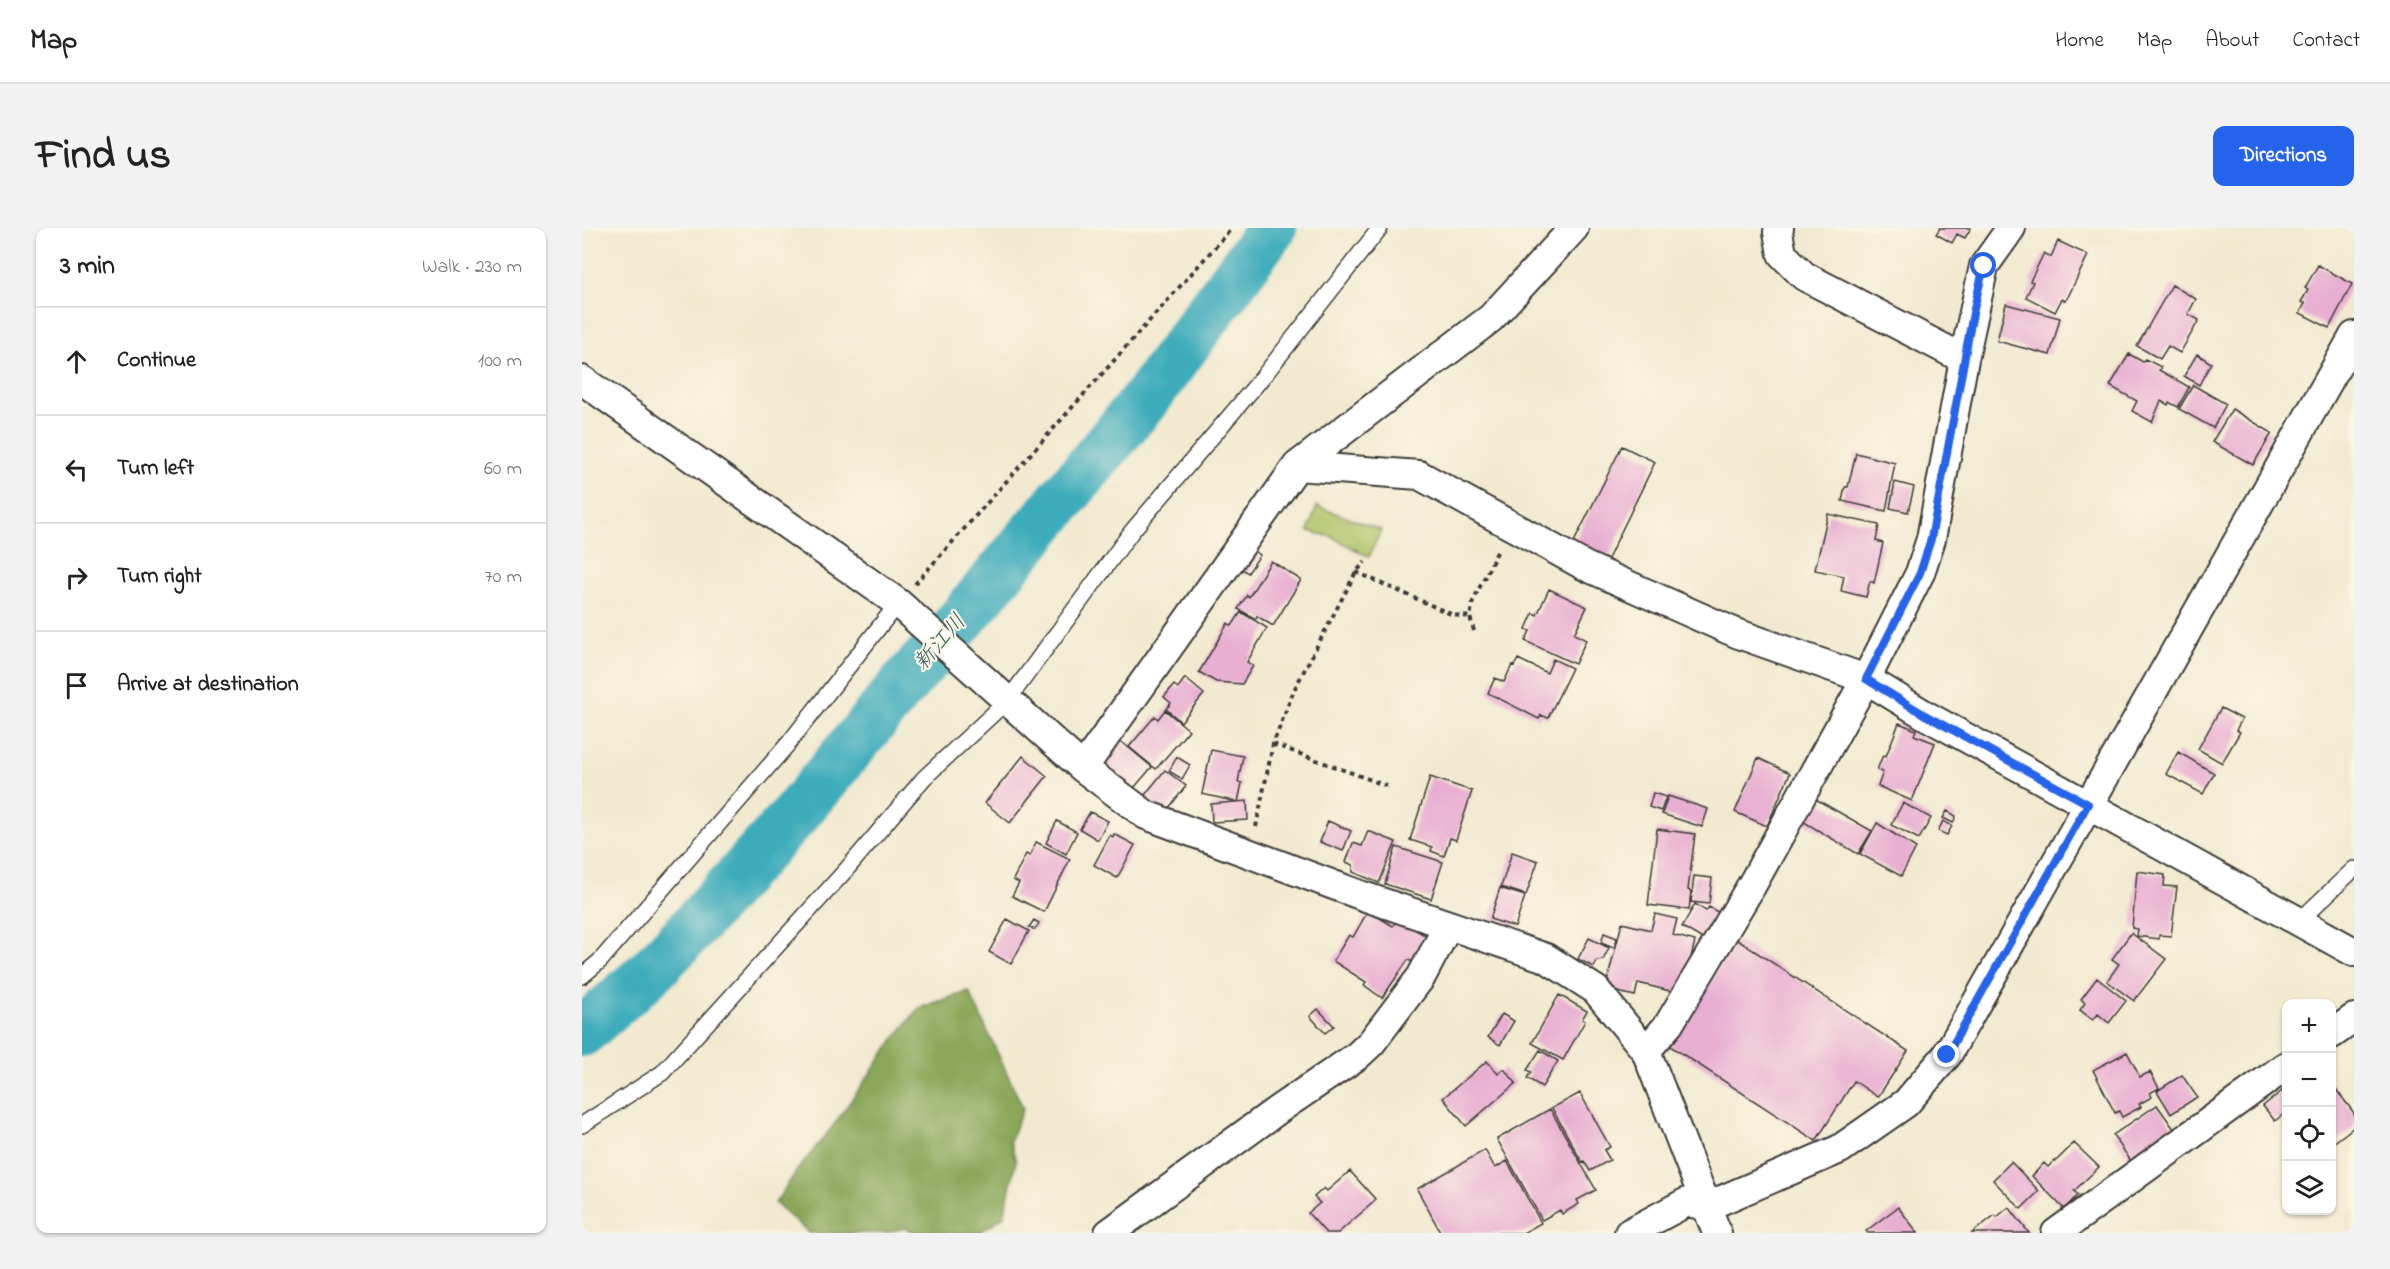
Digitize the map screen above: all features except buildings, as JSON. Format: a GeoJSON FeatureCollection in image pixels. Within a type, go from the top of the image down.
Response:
{"type":"FeatureCollection","features":[{"type":"Feature","properties":{"kind":"street"},"geometry":{"type":"LineString","coordinates":[[1083,768],[1297,466],[1491,318],[1574,228]]}},
{"type":"Feature","properties":{"kind":"street"},"geometry":{"type":"LineString","coordinates":[[1779,228],[1782,254],[1804,276],[1964,359]]}},
{"type":"Feature","properties":{"kind":"street"},"geometry":{"type":"LineString","coordinates":[[1646,1051],[1669,1024],[1753,883],[1866,679],[1920,573],[1931,539],[1964,359],[1984,266],[2011,228]]}},
{"type":"Feature","properties":{"kind":"street"},"geometry":{"type":"LineString","coordinates":[[1629,1233],[1687,1202],[1708,1206],[1839,1149],[1906,1103],[1947,1055],[2354,336]]}},
{"type":"Feature","properties":{"kind":"street"},"geometry":{"type":"LineString","coordinates":[[582,380],[904,608],[1083,768],[1146,815],[1448,926],[1546,958],[1596,990],[1646,1051],[1717,1233]]}},
{"type":"Feature","properties":{"kind":"street"},"geometry":{"type":"LineString","coordinates":[[1297,466],[1419,475],[1585,566],[1725,628],[1866,679],[1925,715],[2354,952]]}},
{"type":"Feature","properties":{"kind":"street"},"geometry":{"type":"LineString","coordinates":[[1109,1233],[1279,1109],[1357,1056],[1371,1043],[1421,977],[1448,926]]}},
{"type":"Feature","properties":{"kind":"street"},"geometry":{"type":"LineString","coordinates":[[2336,1031],[2354,1018]]}},
{"type":"Feature","properties":{"kind":"street"},"geometry":{"type":"LineString","coordinates":[[2056,1233],[2282,1069]]}},
{"type":"Feature","properties":{"kind":"lane"},"geometry":{"type":"LineString","coordinates":[[582,1125],[662,1073],[846,870],[924,778],[1004,697],[1132,531],[1263,378],[1380,228]]}},
{"type":"Feature","properties":{"kind":"lane"},"geometry":{"type":"LineString","coordinates":[[582,976],[600,961],[904,608]]}},
{"type":"Feature","properties":{"kind":"lane"},"geometry":{"type":"LineString","coordinates":[[2299,921],[2354,869]]}},
{"type":"Feature","properties":{"kind":"path"},"geometry":{"type":"LineString","coordinates":[[904,608],[1232,228]]}},
{"type":"Feature","properties":{"kind":"path"},"geometry":{"type":"LineString","coordinates":[[1474,631],[1470,617],[1473,601],[1511,526]]}},
{"type":"Feature","properties":{"kind":"path"},"geometry":{"type":"LineString","coordinates":[[1251,854],[1273,744],[1294,690],[1356,572],[1365,562]]}},
{"type":"Feature","properties":{"kind":"path"},"geometry":{"type":"LineString","coordinates":[[1356,572],[1453,615],[1470,617]]}},
{"type":"Feature","properties":{"kind":"path"},"geometry":{"type":"LineString","coordinates":[[1273,744],[1390,787]]}},
{"type":"Feature","properties":{"kind":"green space"},"geometry":{"type":"Polygon","coordinates":[[[1317,506],[1381,530],[1369,557],[1332,537],[1308,531],[1317,506]]]}},
{"type":"Feature","properties":{"kind":"green space"},"geometry":{"type":"Polygon","coordinates":[[[969,991],[1023,1108],[1010,1141],[1016,1161],[1004,1216],[979,1233],[918,1233],[904,1228],[885,1233],[809,1233],[775,1203],[919,1008],[969,991]]]}},
{"type":"Feature","properties":{"kind":"waterway","name":"新江川"},"geometry":{"type":"LineString","coordinates":[[582,1032],[649,973],[792,818],[1144,401],[1272,228]]}},
{"type":"Feature","properties":{"kind":"route"},"geometry":{"type":"LineString","coordinates":[[1947,1055],[2088,804],[1925,715],[1866,679],[1920,573],[1931,539],[1973,313],[1984,266]]}}]}
